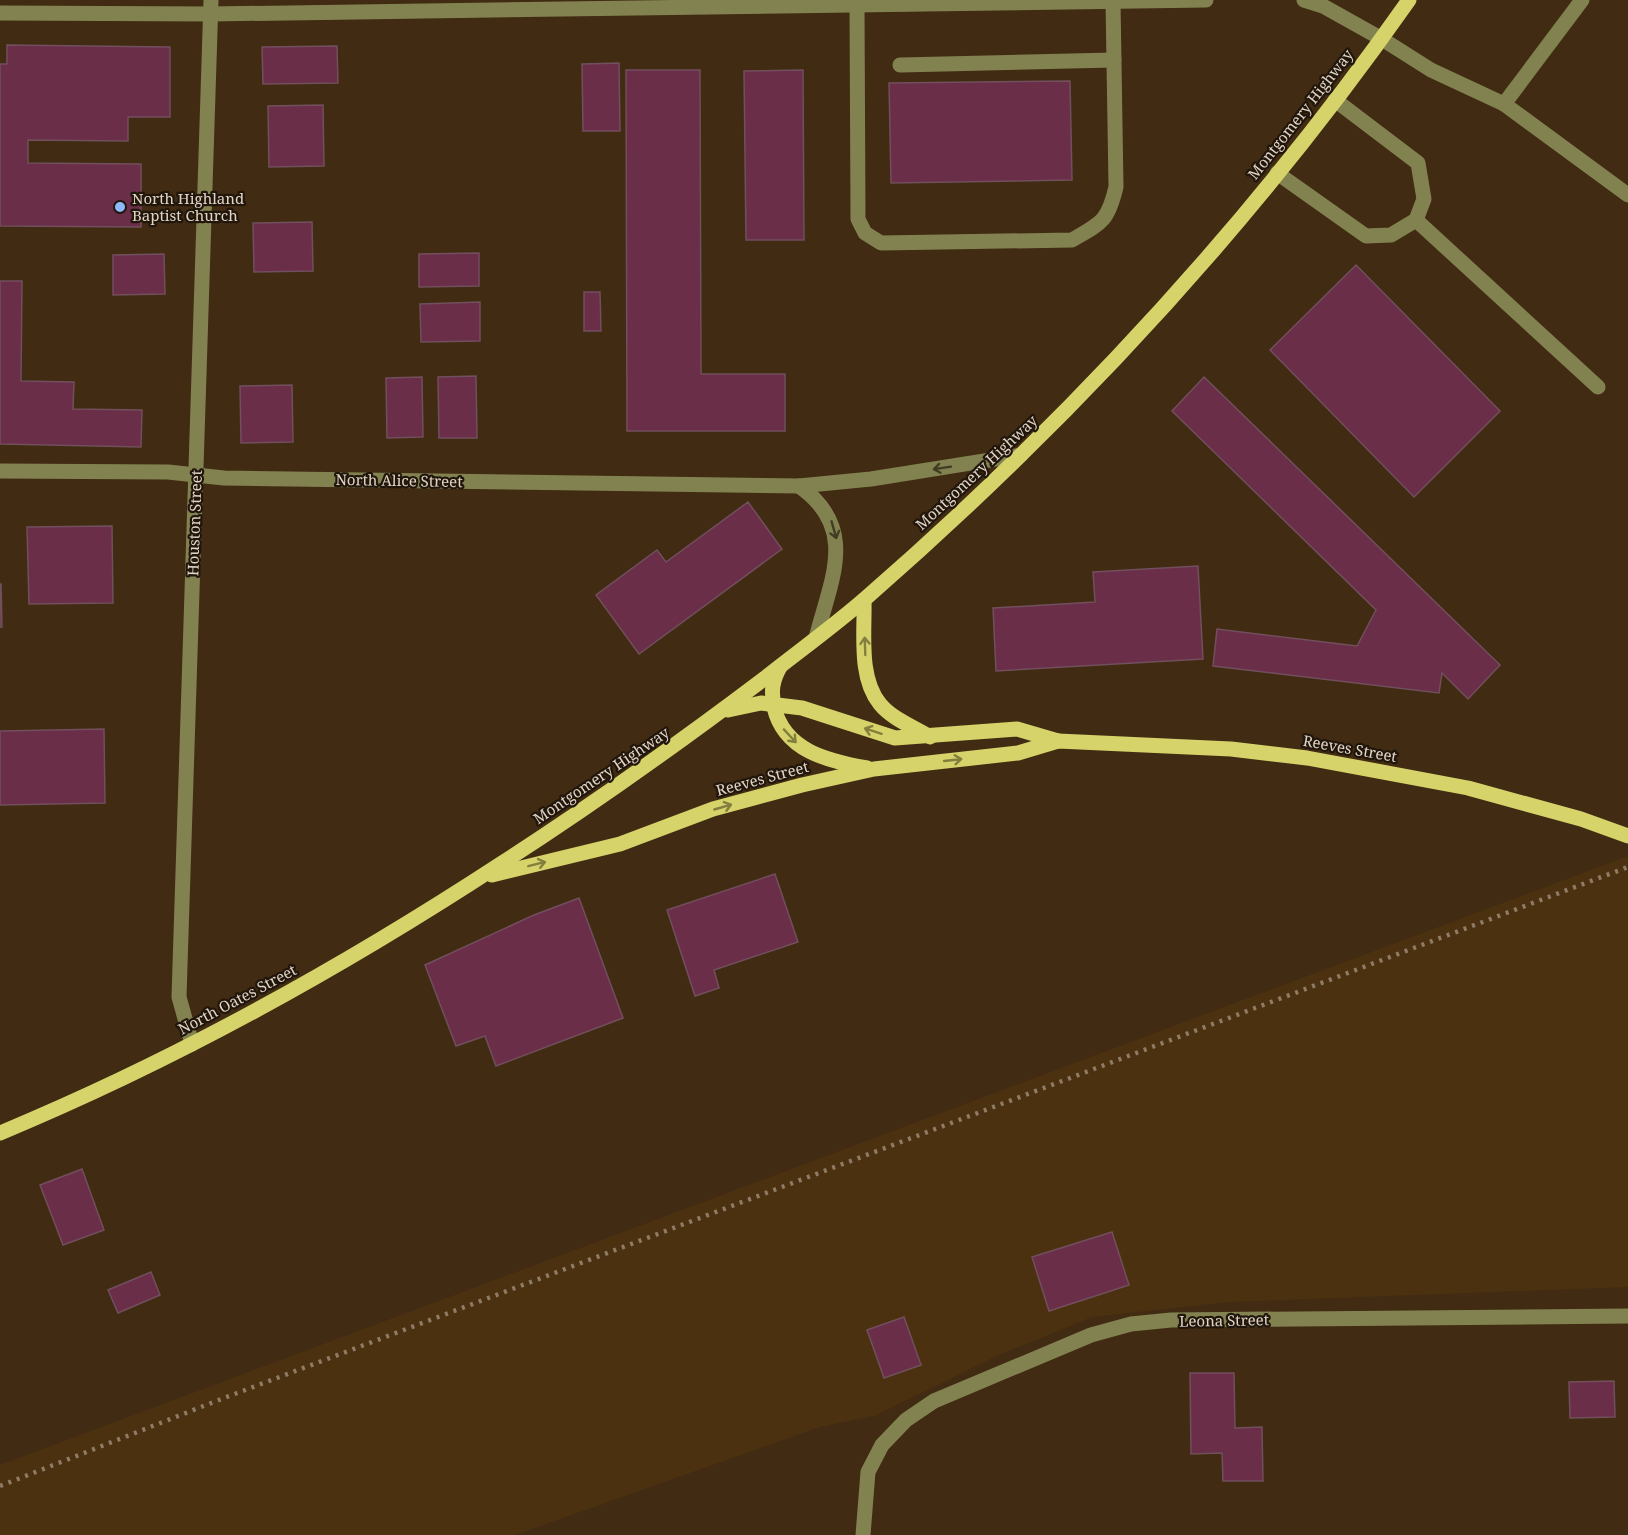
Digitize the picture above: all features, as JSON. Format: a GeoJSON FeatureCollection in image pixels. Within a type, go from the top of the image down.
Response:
{"type":"FeatureCollection","features":[{"type":"Feature","properties":{"kind":"main road","name":"Montgomery Highway"},"geometry":{"type":"LineString","coordinates":[[480,878],[601,799],[816,638],[864,600],[1021,455],[1085,393],[1166,306],[1335,100],[1409,0]]}},
{"type":"Feature","properties":{"kind":"main road"},"geometry":{"type":"LineString","coordinates":[[864,600],[866,675],[872,690],[880,704],[891,714],[930,737]]}},
{"type":"Feature","properties":{"kind":"main road"},"geometry":{"type":"LineString","coordinates":[[782,664],[774,678],[772,694],[777,716],[788,736],[806,750],[833,762],[874,769]]}},
{"type":"Feature","properties":{"kind":"main road","name":"Reeves Street"},"geometry":{"type":"LineString","coordinates":[[718,713],[742,706],[774,704],[802,708],[895,738],[1017,729],[1058,741],[1231,749],[1307,758],[1468,788],[1532,805],[1628,836]]}},
{"type":"Feature","properties":{"kind":"main road","name":"Reeves Street"},"geometry":{"type":"LineString","coordinates":[[480,878],[620,844],[713,809],[802,785],[874,769],[1018,753],[1058,741]]}},
{"type":"Feature","properties":{"kind":"main road","name":"North Oates Street"},"geometry":{"type":"LineString","coordinates":[[0,1133],[192,1044],[291,992],[480,878]]}},
{"type":"Feature","properties":{"kind":"street"},"geometry":{"type":"LineString","coordinates":[[0,13],[211,7],[1206,0]]}},
{"type":"Feature","properties":{"kind":"street"},"geometry":{"type":"LineString","coordinates":[[1304,0],[1323,6],[1431,70],[1504,104],[1628,195]]}},
{"type":"Feature","properties":{"kind":"street"},"geometry":{"type":"LineString","coordinates":[[1504,104],[1582,0]]}},
{"type":"Feature","properties":{"kind":"street"},"geometry":{"type":"LineString","coordinates":[[857,4],[858,219],[865,233],[881,243],[1062,241],[1072,240],[1094,228],[1110,213],[1116,187],[1113,1]]}},
{"type":"Feature","properties":{"kind":"street","name":"Houston Street"},"geometry":{"type":"LineString","coordinates":[[192,1044],[179,997],[211,7]]}},
{"type":"Feature","properties":{"kind":"street"},"geometry":{"type":"LineString","coordinates":[[900,65],[1114,60]]}},
{"type":"Feature","properties":{"kind":"street"},"geometry":{"type":"LineString","coordinates":[[1277,173],[1366,236],[1391,235],[1416,220],[1424,199],[1418,163],[1335,100]]}},
{"type":"Feature","properties":{"kind":"street"},"geometry":{"type":"LineString","coordinates":[[1416,220],[1598,387]]}},
{"type":"Feature","properties":{"kind":"street","name":"North Alice Street"},"geometry":{"type":"LineString","coordinates":[[0,471],[168,471],[224,478],[799,486],[871,479],[1021,455]]}},
{"type":"Feature","properties":{"kind":"street"},"geometry":{"type":"LineString","coordinates":[[799,486],[817,498],[831,518],[837,540],[836,560],[816,638]]}},
{"type":"Feature","properties":{"kind":"street","name":"Leona Street"},"geometry":{"type":"LineString","coordinates":[[863,1535],[868,1472],[882,1445],[906,1420],[934,1401],[1091,1335],[1131,1324],[1171,1320],[1628,1316]]}},
{"type":"Feature","properties":{"kind":"shaded area"},"geometry":{"type":"Polygon","coordinates":[[[1628,856],[1628,1287],[1229,1302],[1092,1317],[1001,1354],[874,1416],[820,1427],[515,1535],[0,1535],[0,1465],[1628,856]]]}},
{"type":"Feature","properties":{"kind":"building"},"geometry":{"type":"Polygon","coordinates":[[[7,45],[170,47],[170,117],[128,117],[128,141],[28,140],[28,163],[141,164],[141,227],[0,226],[0,64],[7,64],[7,45]]]}},
{"type":"Feature","properties":{"kind":"building"},"geometry":{"type":"Polygon","coordinates":[[[337,46],[338,83],[263,84],[262,47],[337,46]]]}},
{"type":"Feature","properties":{"kind":"building"},"geometry":{"type":"Polygon","coordinates":[[[619,63],[620,131],[583,131],[582,64],[619,63]]]}},
{"type":"Feature","properties":{"kind":"building"},"geometry":{"type":"Polygon","coordinates":[[[626,70],[700,70],[701,374],[785,374],[785,431],[627,431],[626,70]]]}},
{"type":"Feature","properties":{"kind":"building"},"geometry":{"type":"Polygon","coordinates":[[[803,70],[804,240],[746,240],[744,71],[803,70]]]}},
{"type":"Feature","properties":{"kind":"building"},"geometry":{"type":"Polygon","coordinates":[[[1070,81],[1072,180],[891,183],[889,83],[1070,81]]]}},
{"type":"Feature","properties":{"kind":"building"},"geometry":{"type":"Polygon","coordinates":[[[323,105],[324,166],[269,167],[268,106],[323,105]]]}},
{"type":"Feature","properties":{"kind":"building"},"geometry":{"type":"Polygon","coordinates":[[[312,222],[313,271],[254,272],[253,223],[312,222]]]}},
{"type":"Feature","properties":{"kind":"building"},"geometry":{"type":"Polygon","coordinates":[[[479,253],[479,286],[419,287],[419,254],[479,253]]]}},
{"type":"Feature","properties":{"kind":"building"},"geometry":{"type":"Polygon","coordinates":[[[164,254],[165,294],[113,295],[113,255],[164,254]]]}},
{"type":"Feature","properties":{"kind":"building"},"geometry":{"type":"Polygon","coordinates":[[[1356,265],[1500,411],[1414,497],[1270,350],[1356,265]]]}},
{"type":"Feature","properties":{"kind":"building"},"geometry":{"type":"Polygon","coordinates":[[[0,281],[22,281],[21,381],[74,382],[73,409],[142,410],[141,447],[0,444],[0,281]]]}},
{"type":"Feature","properties":{"kind":"building"},"geometry":{"type":"Polygon","coordinates":[[[584,292],[600,292],[601,331],[584,331],[584,292]]]}},
{"type":"Feature","properties":{"kind":"building"},"geometry":{"type":"Polygon","coordinates":[[[480,302],[480,341],[421,342],[420,304],[480,302]]]}},
{"type":"Feature","properties":{"kind":"building"},"geometry":{"type":"Polygon","coordinates":[[[476,376],[477,438],[439,438],[438,377],[476,376]]]}},
{"type":"Feature","properties":{"kind":"building"},"geometry":{"type":"Polygon","coordinates":[[[422,377],[423,437],[387,438],[386,378],[422,377]]]}},
{"type":"Feature","properties":{"kind":"building"},"geometry":{"type":"Polygon","coordinates":[[[1204,377],[1500,665],[1468,699],[1442,673],[1439,693],[1213,666],[1217,629],[1357,646],[1376,610],[1172,411],[1204,377]]]}},
{"type":"Feature","properties":{"kind":"building"},"geometry":{"type":"Polygon","coordinates":[[[292,385],[293,442],[241,443],[240,386],[292,385]]]}},
{"type":"Feature","properties":{"kind":"building"},"geometry":{"type":"Polygon","coordinates":[[[748,502],[782,549],[639,654],[596,595],[657,550],[666,562],[748,502]]]}},
{"type":"Feature","properties":{"kind":"building"},"geometry":{"type":"Polygon","coordinates":[[[112,526],[113,603],[29,604],[27,527],[112,526]]]}},
{"type":"Feature","properties":{"kind":"building"},"geometry":{"type":"Polygon","coordinates":[[[1198,566],[1203,659],[996,671],[993,608],[1095,602],[1093,572],[1198,566]]]}},
{"type":"Feature","properties":{"kind":"building"},"geometry":{"type":"Polygon","coordinates":[[[1,584],[2,627],[0,627],[1,584]]]}},
{"type":"Feature","properties":{"kind":"building"},"geometry":{"type":"Polygon","coordinates":[[[104,729],[105,803],[0,805],[0,731],[104,729]]]}},
{"type":"Feature","properties":{"kind":"building"},"geometry":{"type":"Polygon","coordinates":[[[775,874],[798,942],[714,970],[719,988],[695,996],[667,910],[775,874]]]}},
{"type":"Feature","properties":{"kind":"building"},"geometry":{"type":"Polygon","coordinates":[[[579,898],[623,1018],[496,1066],[485,1036],[456,1046],[425,965],[534,915],[579,898]]]}},
{"type":"Feature","properties":{"kind":"building"},"geometry":{"type":"Polygon","coordinates":[[[82,1169],[104,1230],[63,1245],[40,1185],[82,1169]]]}},
{"type":"Feature","properties":{"kind":"building"},"geometry":{"type":"Polygon","coordinates":[[[1112,1232],[1129,1285],[1049,1311],[1032,1257],[1112,1232]]]}},
{"type":"Feature","properties":{"kind":"building"},"geometry":{"type":"Polygon","coordinates":[[[151,1272],[160,1295],[118,1313],[108,1290],[151,1272]]]}},
{"type":"Feature","properties":{"kind":"building"},"geometry":{"type":"Polygon","coordinates":[[[904,1317],[921,1365],[884,1378],[867,1330],[904,1317]]]}},
{"type":"Feature","properties":{"kind":"building"},"geometry":{"type":"Polygon","coordinates":[[[1190,1373],[1234,1373],[1235,1428],[1262,1427],[1263,1481],[1223,1481],[1222,1453],[1191,1454],[1190,1373]]]}},
{"type":"Feature","properties":{"kind":"building"},"geometry":{"type":"Polygon","coordinates":[[[1614,1381],[1615,1417],[1570,1418],[1569,1382],[1614,1381]]]}},
{"type":"Feature","properties":{"kind":"railway"},"geometry":{"type":"LineString","coordinates":[[0,1486],[224,1398],[1628,867]]}},
{"type":"Feature","properties":{"kind":"place","name":"North Highland Baptist Church"},"geometry":{"type":"Point","coordinates":[120,207]}}]}
